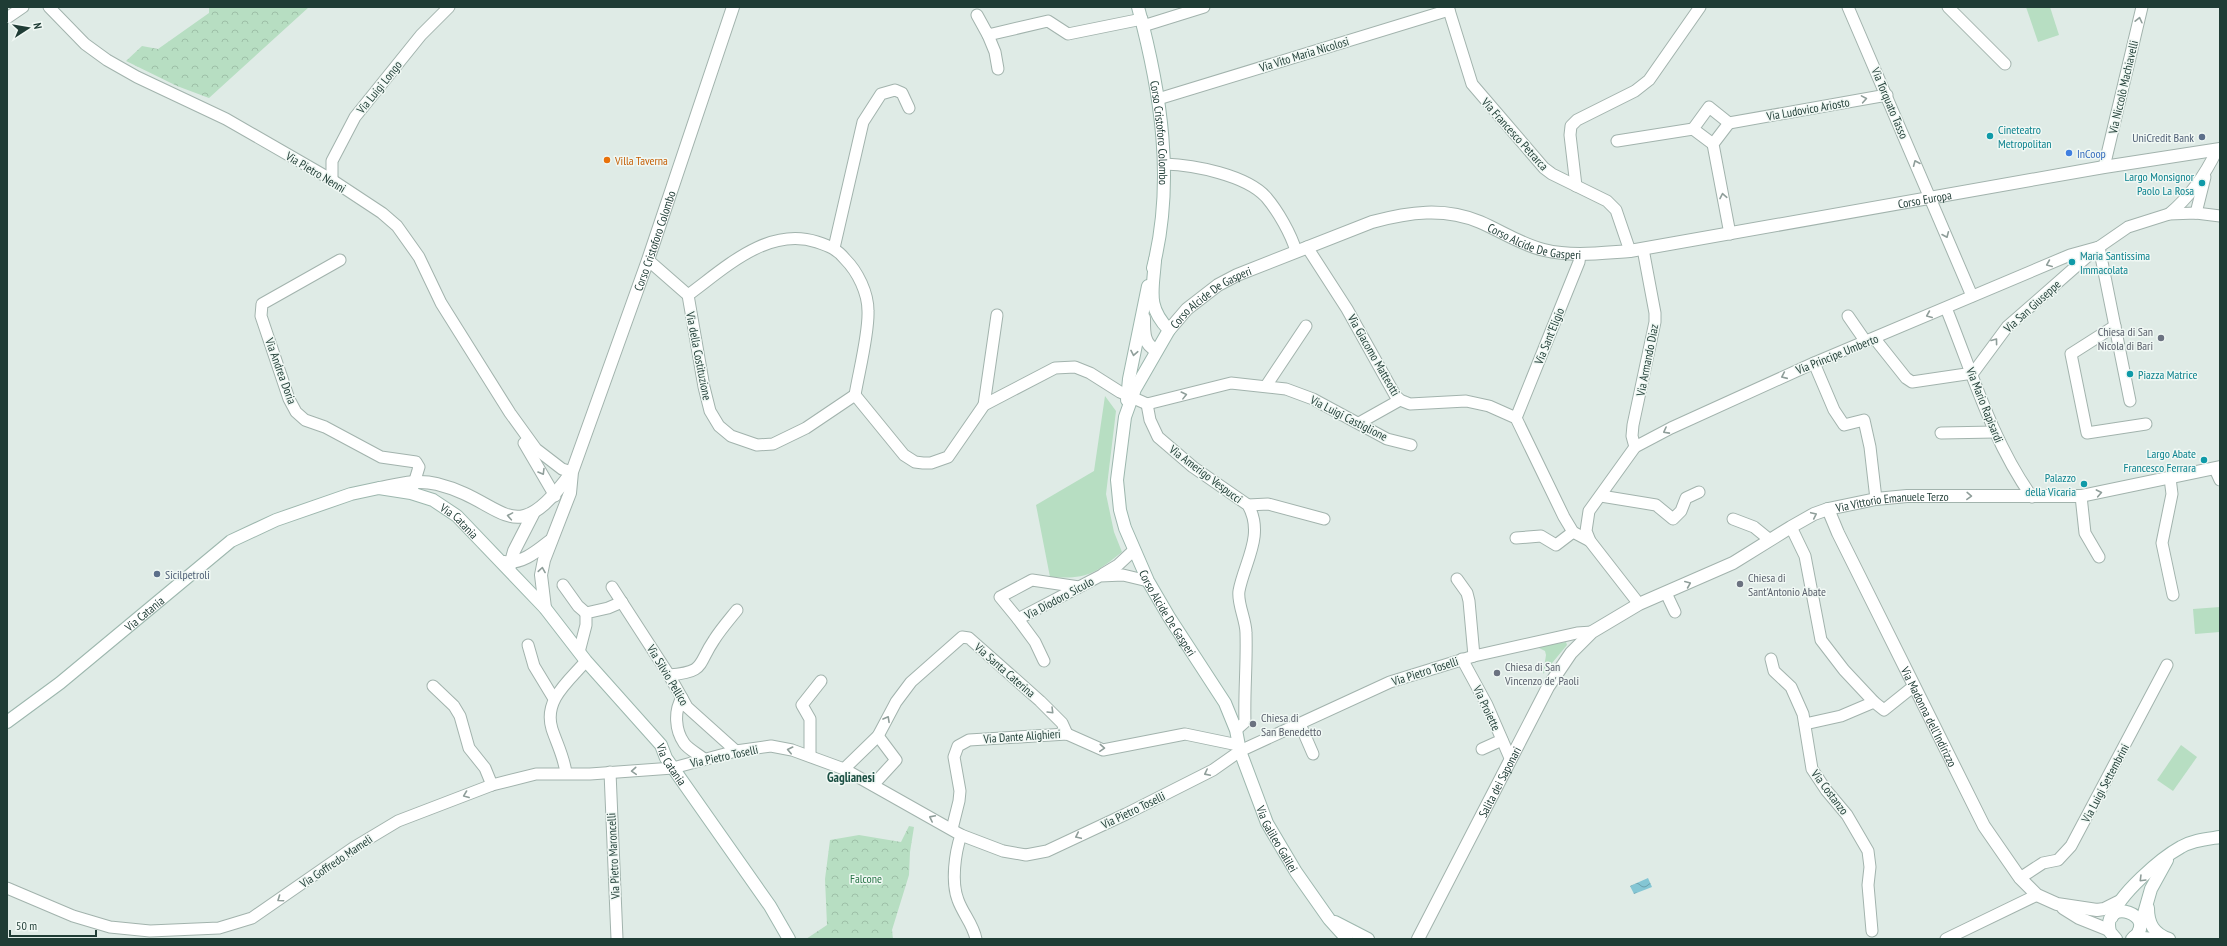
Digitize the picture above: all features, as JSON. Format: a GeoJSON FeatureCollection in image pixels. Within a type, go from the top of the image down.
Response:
{"type":"FeatureCollection","features":[{"type":"Feature","properties":{"kind":"street"},"geometry":{"type":"LineString","coordinates":[[7,18],[23,7]]}},
{"type":"Feature","properties":{"kind":"street","name":"Via Pietro Nenni"},"geometry":{"type":"LineString","coordinates":[[49,7],[85,44],[107,60],[137,77],[226,118],[332,180],[382,213],[408,240],[441,303],[510,414]]}},
{"type":"Feature","properties":{"kind":"street","name":"Via Luigi Longo"},"geometry":{"type":"LineString","coordinates":[[332,180],[332,161],[355,117],[421,35],[449,7]]}},
{"type":"Feature","properties":{"kind":"street","name":"Corso Cristoforo Colombo"},"geometry":{"type":"LineString","coordinates":[[572,472],[648,260],[733,7]]}},
{"type":"Feature","properties":{"kind":"street","name":"Corso Cristoforo Colombo"},"geometry":{"type":"LineString","coordinates":[[1138,7],[1143,23],[1158,99],[1165,164],[1164,203],[1155,260]]}},
{"type":"Feature","properties":{"kind":"street"},"geometry":{"type":"LineString","coordinates":[[988,35],[1048,21],[1068,34],[1143,23],[1204,7]]}},
{"type":"Feature","properties":{"kind":"street"},"geometry":{"type":"LineString","coordinates":[[1576,186],[1570,135],[1571,126],[1577,120],[1635,91],[1648,80],[1700,7]]}},
{"type":"Feature","properties":{"kind":"street"},"geometry":{"type":"LineString","coordinates":[[1948,7],[2005,64]]}},
{"type":"Feature","properties":{"kind":"street","name":"Via Niccolò Machiavelli"},"geometry":{"type":"LineString","coordinates":[[2104,167],[2142,7]]}},
{"type":"Feature","properties":{"kind":"street","name":"Via Francesco Petrarca"},"geometry":{"type":"LineString","coordinates":[[1449,8],[1472,84],[1544,168],[1607,202],[1616,210],[1630,251]]}},
{"type":"Feature","properties":{"kind":"street","name":"Via Vito Maria Nicolosi"},"geometry":{"type":"LineString","coordinates":[[1158,99],[1449,8]]}},
{"type":"Feature","properties":{"kind":"street","name":"Via Torquato Tasso"},"geometry":{"type":"LineString","coordinates":[[1851,8],[1972,296]]}},
{"type":"Feature","properties":{"kind":"street"},"geometry":{"type":"LineString","coordinates":[[977,15],[995,52],[998,69]]}},
{"type":"Feature","properties":{"kind":"street"},"geometry":{"type":"LineString","coordinates":[[834,248],[863,122],[881,94],[895,90],[902,94],[909,108]]}},
{"type":"Feature","properties":{"kind":"street","name":"Via Ludovico Ariosto"},"geometry":{"type":"LineString","coordinates":[[1729,123],[1887,96]]}},
{"type":"Feature","properties":{"kind":"street"},"geometry":{"type":"LineString","coordinates":[[1617,141],[1692,129],[1709,107],[1729,123],[1713,144]]}},
{"type":"Feature","properties":{"kind":"street"},"geometry":{"type":"LineString","coordinates":[[1692,129],[1713,144],[1730,234]]}},
{"type":"Feature","properties":{"kind":"street"},"geometry":{"type":"LineString","coordinates":[[2169,214],[2184,202],[2206,172],[2219,149]]}},
{"type":"Feature","properties":{"kind":"street","name":"Corso Europa"},"geometry":{"type":"LineString","coordinates":[[1630,251],[1931,199],[2104,167],[2219,149]]}},
{"type":"Feature","properties":{"kind":"street"},"geometry":{"type":"LineString","coordinates":[[1165,164],[1203,168],[1228,176],[1256,189],[1266,197],[1274,208],[1296,251]]}},
{"type":"Feature","properties":{"kind":"street"},"geometry":{"type":"LineString","coordinates":[[2196,213],[2206,172]]}},
{"type":"Feature","properties":{"kind":"street","name":"Corso Alcide De Gasperi"},"geometry":{"type":"LineString","coordinates":[[1129,397],[1169,330],[1187,309],[1218,285],[1296,251],[1372,222],[1394,216],[1430,211],[1466,217],[1544,250],[1580,254],[1630,251]]}},
{"type":"Feature","properties":{"kind":"street","name":"Via Principe Umberto"},"geometry":{"type":"LineString","coordinates":[[1590,541],[1586,531],[1589,511],[1635,448],[1671,428],[1814,363],[2070,255],[2099,246],[2128,227],[2169,214],[2196,213],[2220,216]]}},
{"type":"Feature","properties":{"kind":"street","name":"Via della Costituzione"},"geometry":{"type":"LineString","coordinates":[[648,260],[688,295],[704,387],[710,411],[719,426],[731,436],[757,445],[773,444],[806,428],[855,395],[868,312],[867,304],[858,276],[850,264],[834,248],[801,238],[770,242],[746,254],[688,295]]}},
{"type":"Feature","properties":{"kind":"street"},"geometry":{"type":"LineString","coordinates":[[2099,246],[2130,401]]}},
{"type":"Feature","properties":{"kind":"street","name":"Via San Giuseppe"},"geometry":{"type":"LineString","coordinates":[[1973,373],[2007,327],[2099,246]]}},
{"type":"Feature","properties":{"kind":"street","name":"Via Giacomo Matteotti"},"geometry":{"type":"LineString","coordinates":[[1308,247],[1347,309],[1395,394],[1400,400],[1410,404],[1466,401],[1489,406],[1516,418]]}},
{"type":"Feature","properties":{"kind":"street","name":"Via Armando Diaz"},"geometry":{"type":"LineString","coordinates":[[1635,448],[1632,436],[1633,425],[1655,322],[1655,313],[1643,249]]}},
{"type":"Feature","properties":{"kind":"street","name":"Via Sant'Eligio"},"geometry":{"type":"LineString","coordinates":[[1516,418],[1579,262],[1580,254]]}},
{"type":"Feature","properties":{"kind":"street","name":"Via Andrea Doria"},"geometry":{"type":"LineString","coordinates":[[340,260],[262,304],[261,316],[286,391],[296,412],[305,420],[325,427],[380,457],[416,462],[419,467],[411,493]]}},
{"type":"Feature","properties":{"kind":"street"},"geometry":{"type":"LineString","coordinates":[[1155,260],[1143,304],[1145,336],[1150,347],[1156,350]]}},
{"type":"Feature","properties":{"kind":"street"},"geometry":{"type":"LineString","coordinates":[[1155,260],[1152,300],[1153,309],[1160,321],[1169,330]]}},
{"type":"Feature","properties":{"kind":"street","name":"Corso Alcide De Gasperi"},"geometry":{"type":"LineString","coordinates":[[1143,304],[1125,417],[1117,480],[1118,495],[1125,528],[1148,580],[1169,617],[1220,693],[1236,730],[1239,748]]}},
{"type":"Feature","properties":{"kind":"street","name":"Via Mario Rapisardi"},"geometry":{"type":"LineString","coordinates":[[1946,308],[1973,373],[1995,432],[2013,469],[2032,497]]}},
{"type":"Feature","properties":{"kind":"street"},"geometry":{"type":"LineString","coordinates":[[984,406],[997,315]]}},
{"type":"Feature","properties":{"kind":"street"},"geometry":{"type":"LineString","coordinates":[[1848,316],[1906,378],[1912,382],[1973,373]]}},
{"type":"Feature","properties":{"kind":"street"},"geometry":{"type":"LineString","coordinates":[[1266,386],[1306,326]]}},
{"type":"Feature","properties":{"kind":"street"},"geometry":{"type":"LineString","coordinates":[[2115,326],[2071,354],[2087,432],[2146,424]]}},
{"type":"Feature","properties":{"kind":"street"},"geometry":{"type":"LineString","coordinates":[[1814,363],[1834,410],[1844,425],[1864,420],[1870,448],[1876,499]]}},
{"type":"Feature","properties":{"kind":"street"},"geometry":{"type":"LineString","coordinates":[[855,395],[904,455],[915,462],[931,464],[948,457],[984,406],[1044,372],[1062,366],[1075,368],[1090,373],[1129,397],[1146,404]]}},
{"type":"Feature","properties":{"kind":"street","name":"Via Luigi Castiglione"},"geometry":{"type":"LineString","coordinates":[[1146,404],[1231,383],[1286,389],[1313,398],[1359,423],[1368,430],[1387,438],[1411,445]]}},
{"type":"Feature","properties":{"kind":"street"},"geometry":{"type":"LineString","coordinates":[[1359,423],[1400,400]]}},
{"type":"Feature","properties":{"kind":"street","name":"Via Amerigo Vespucci"},"geometry":{"type":"LineString","coordinates":[[1146,404],[1150,420],[1158,437],[1193,467],[1248,506],[1253,519],[1254,543],[1239,591],[1238,599],[1243,611],[1246,632],[1244,686],[1245,722],[1236,730]]}},
{"type":"Feature","properties":{"kind":"street"},"geometry":{"type":"LineString","coordinates":[[510,414],[536,449],[562,469],[572,472]]}},
{"type":"Feature","properties":{"kind":"street"},"geometry":{"type":"LineString","coordinates":[[510,414],[526,446],[555,496]]}},
{"type":"Feature","properties":{"kind":"street"},"geometry":{"type":"LineString","coordinates":[[1516,418],[1564,517],[1574,532],[1590,541],[1639,604]]}},
{"type":"Feature","properties":{"kind":"street"},"geometry":{"type":"LineString","coordinates":[[1941,433],[1995,432]]}},
{"type":"Feature","properties":{"kind":"street"},"geometry":{"type":"LineString","coordinates":[[507,564],[533,514],[555,496],[572,472]]}},
{"type":"Feature","properties":{"kind":"street"},"geometry":{"type":"LineString","coordinates":[[545,608],[541,575],[550,541],[570,493],[572,472]]}},
{"type":"Feature","properties":{"kind":"street","name":"Via Vittorio Emanuele Terzo"},"geometry":{"type":"LineString","coordinates":[[1592,632],[1639,604],[1733,563],[1791,527],[1814,514],[1828,509],[1876,499],[1944,495],[2032,497],[2081,496],[2170,478],[2218,472]]}},
{"type":"Feature","properties":{"kind":"street"},"geometry":{"type":"LineString","coordinates":[[2170,478],[2172,494],[2162,543],[2173,595]]}},
{"type":"Feature","properties":{"kind":"street"},"geometry":{"type":"LineString","coordinates":[[379,488],[415,481],[438,484],[469,496],[505,516],[519,517],[533,514]]}},
{"type":"Feature","properties":{"kind":"street","name":"Via Catania"},"geometry":{"type":"LineString","coordinates":[[7,722],[60,683],[231,541],[276,520],[351,494],[379,488],[411,493],[433,500],[457,516],[507,564],[545,608],[582,657],[661,746],[673,768],[770,906],[789,939]]}},
{"type":"Feature","properties":{"kind":"street"},"geometry":{"type":"LineString","coordinates":[[1601,496],[1656,505],[1673,519],[1681,511],[1686,498],[1699,492]]}},
{"type":"Feature","properties":{"kind":"street"},"geometry":{"type":"LineString","coordinates":[[2081,496],[2085,533],[2099,557]]}},
{"type":"Feature","properties":{"kind":"street"},"geometry":{"type":"LineString","coordinates":[[1248,506],[1268,504],[1324,519]]}},
{"type":"Feature","properties":{"kind":"street","name":"Via Madonna dell'Indirizzo"},"geometry":{"type":"LineString","coordinates":[[1828,509],[1838,533],[1984,826],[2020,878],[2037,895],[2057,904]]}},
{"type":"Feature","properties":{"kind":"street"},"geometry":{"type":"LineString","coordinates":[[1733,519],[1754,527],[1770,540]]}},
{"type":"Feature","properties":{"kind":"street"},"geometry":{"type":"LineString","coordinates":[[1791,527],[1806,556],[1821,640],[1844,670],[1874,702],[1884,710],[1914,686]]}},
{"type":"Feature","properties":{"kind":"street"},"geometry":{"type":"LineString","coordinates":[[1516,538],[1541,536],[1556,545],[1574,532]]}},
{"type":"Feature","properties":{"kind":"street"},"geometry":{"type":"LineString","coordinates":[[507,564],[520,561],[534,554],[550,541]]}},
{"type":"Feature","properties":{"kind":"street"},"geometry":{"type":"LineString","coordinates":[[1100,576],[1118,565],[1134,550]]}},
{"type":"Feature","properties":{"kind":"street","name":"Via Diodoro Siculo"},"geometry":{"type":"LineString","coordinates":[[1044,661],[1035,642],[1018,619],[1100,576],[1123,575],[1148,580]]}},
{"type":"Feature","properties":{"kind":"street"},"geometry":{"type":"LineString","coordinates":[[1457,579],[1467,593],[1469,601],[1474,656]]}},
{"type":"Feature","properties":{"kind":"street"},"geometry":{"type":"LineString","coordinates":[[1018,619],[1000,598],[1032,580],[1079,587]]}},
{"type":"Feature","properties":{"kind":"street"},"geometry":{"type":"LineString","coordinates":[[563,585],[578,606],[586,613],[582,657],[551,703],[550,717],[564,760],[566,773]]}},
{"type":"Feature","properties":{"kind":"street","name":"Via Silvio Pellico"},"geometry":{"type":"LineString","coordinates":[[612,587],[687,707],[736,751]]}},
{"type":"Feature","properties":{"kind":"street"},"geometry":{"type":"LineString","coordinates":[[1666,593],[1675,612]]}},
{"type":"Feature","properties":{"kind":"street"},"geometry":{"type":"LineString","coordinates":[[586,613],[608,608],[622,602]]}},
{"type":"Feature","properties":{"kind":"street"},"geometry":{"type":"LineString","coordinates":[[669,676],[686,674],[700,666],[713,641],[737,610]]}},
{"type":"Feature","properties":{"kind":"street","name":"Via Pietro Toselli"},"geometry":{"type":"LineString","coordinates":[[673,768],[736,751],[771,746],[810,756],[844,769],[962,835],[1003,851],[1026,855],[1046,851],[1213,770],[1239,748],[1300,724],[1390,682],[1474,656],[1578,633],[1592,632]]}},
{"type":"Feature","properties":{"kind":"street","name":"Salita dei Saponari"},"geometry":{"type":"LineString","coordinates":[[1418,939],[1510,758],[1548,687],[1571,654],[1592,632]]}},
{"type":"Feature","properties":{"kind":"street","name":"Via Santa Caterina"},"geometry":{"type":"LineString","coordinates":[[844,769],[878,736],[896,702],[911,682],[962,637],[968,638],[1040,701],[1062,723],[1067,734]]}},
{"type":"Feature","properties":{"kind":"street"},"geometry":{"type":"LineString","coordinates":[[528,645],[534,666],[554,698]]}},
{"type":"Feature","properties":{"kind":"street","name":"Via Proiette"},"geometry":{"type":"LineString","coordinates":[[1462,659],[1487,705],[1510,758]]}},
{"type":"Feature","properties":{"kind":"street","name":"Via Costanzo"},"geometry":{"type":"LineString","coordinates":[[1771,659],[1774,671],[1791,687],[1805,724],[1812,769],[1826,790],[1847,815],[1868,851],[1870,867],[1868,885],[1872,931]]}},
{"type":"Feature","properties":{"kind":"street","name":"Via Luigi Settembrini"},"geometry":{"type":"LineString","coordinates":[[2020,878],[2043,863],[2058,860],[2071,846],[2167,665]]}},
{"type":"Feature","properties":{"kind":"street"},"geometry":{"type":"LineString","coordinates":[[810,756],[810,719],[802,705],[820,680]]}},
{"type":"Feature","properties":{"kind":"street"},"geometry":{"type":"LineString","coordinates":[[433,686],[454,706],[460,716],[469,748],[485,768],[492,785]]}},
{"type":"Feature","properties":{"kind":"street"},"geometry":{"type":"LineString","coordinates":[[682,698],[678,705],[676,721],[684,744],[704,759]]}},
{"type":"Feature","properties":{"kind":"street"},"geometry":{"type":"LineString","coordinates":[[1805,724],[1841,716],[1874,702]]}},
{"type":"Feature","properties":{"kind":"street"},"geometry":{"type":"LineString","coordinates":[[1300,724],[1312,754]]}},
{"type":"Feature","properties":{"kind":"street","name":"Via Dante Alighieri"},"geometry":{"type":"LineString","coordinates":[[952,829],[960,791],[954,757],[958,746],[972,740],[1067,734],[1103,750],[1185,734],[1239,748]]}},
{"type":"Feature","properties":{"kind":"street"},"geometry":{"type":"LineString","coordinates":[[873,785],[896,760],[878,736]]}},
{"type":"Feature","properties":{"kind":"street"},"geometry":{"type":"LineString","coordinates":[[1482,749],[1502,740]]}},
{"type":"Feature","properties":{"kind":"street","name":"Via Galileo Galilei"},"geometry":{"type":"LineString","coordinates":[[1239,748],[1267,823],[1296,872],[1329,918],[1347,939]]}},
{"type":"Feature","properties":{"kind":"street","name":"Via Goffredo Mameli"},"geometry":{"type":"LineString","coordinates":[[7,888],[96,924],[146,935],[219,928],[252,918],[353,848],[398,822],[492,785],[536,774],[610,772],[673,768]]}},
{"type":"Feature","properties":{"kind":"street","name":"Via Pietro Maroncelli"},"geometry":{"type":"LineString","coordinates":[[610,772],[618,939]]}},
{"type":"Feature","properties":{"kind":"street"},"geometry":{"type":"LineString","coordinates":[[962,835],[958,846],[956,892],[958,901],[974,929],[976,939]]}},
{"type":"Feature","properties":{"kind":"street"},"geometry":{"type":"LineString","coordinates":[[2057,904],[2079,918],[2112,935],[2121,912],[2155,866],[2171,854],[2193,842],[2220,836]]}},
{"type":"Feature","properties":{"kind":"street"},"geometry":{"type":"LineString","coordinates":[[2153,934],[2148,916],[2148,902],[2151,890],[2171,854]]}},
{"type":"Feature","properties":{"kind":"street"},"geometry":{"type":"LineString","coordinates":[[1946,939],[2037,895]]}},
{"type":"Feature","properties":{"kind":"street"},"geometry":{"type":"LineString","coordinates":[[2057,904],[2088,910],[2121,912],[2148,902]]}},
{"type":"Feature","properties":{"kind":"street"},"geometry":{"type":"LineString","coordinates":[[2121,912],[2153,934]]}},
{"type":"Feature","properties":{"kind":"street"},"geometry":{"type":"LineString","coordinates":[[2121,912],[2139,922],[2135,936],[2153,934],[2169,939]]}},
{"type":"Feature","properties":{"kind":"street"},"geometry":{"type":"LineString","coordinates":[[1329,918],[1368,939]]}},
{"type":"Feature","properties":{"kind":"green space"},"geometry":{"type":"Polygon","coordinates":[[[209,7],[309,7],[209,98],[177,86],[126,61],[142,46],[158,49],[209,13],[209,7]]]}},
{"type":"Feature","properties":{"kind":"green space"},"geometry":{"type":"Polygon","coordinates":[[[2026,7],[2050,7],[2059,35],[2038,42],[2026,7]]]}},
{"type":"Feature","properties":{"kind":"green space"},"geometry":{"type":"Polygon","coordinates":[[[1105,396],[1116,411],[1106,494],[1114,532],[1122,552],[1104,566],[1089,574],[1073,577],[1050,577],[1036,505],[1094,471],[1105,396]]]}},
{"type":"Feature","properties":{"kind":"green space"},"geometry":{"type":"Polygon","coordinates":[[[2220,607],[2220,632],[2195,634],[2193,609],[2220,607]]]}},
{"type":"Feature","properties":{"kind":"green space"},"geometry":{"type":"Polygon","coordinates":[[[1566,642],[1567,645],[1543,674],[1546,655],[1545,651],[1537,647],[1566,642]]]}},
{"type":"Feature","properties":{"kind":"green space"},"geometry":{"type":"Polygon","coordinates":[[[2181,745],[2197,757],[2173,791],[2157,780],[2181,745]]]}},
{"type":"Feature","properties":{"kind":"green space","name":"Falcone"},"geometry":{"type":"Polygon","coordinates":[[[909,826],[914,827],[910,852],[909,875],[892,930],[893,939],[806,939],[827,925],[825,879],[830,840],[859,835],[901,842],[909,826]]]}},
{"type":"Feature","properties":{"kind":"water"},"geometry":{"type":"Polygon","coordinates":[[[1648,878],[1652,887],[1634,894],[1630,886],[1648,878]]]}},
{"type":"Feature","properties":{"kind":"place","name":"Cineteatro Metropolitan"},"geometry":{"type":"Point","coordinates":[1990,136]}},
{"type":"Feature","properties":{"kind":"place","name":"UniCredit Bank"},"geometry":{"type":"Point","coordinates":[2202,137]}},
{"type":"Feature","properties":{"kind":"place","name":"InCoop"},"geometry":{"type":"Point","coordinates":[2069,153]}},
{"type":"Feature","properties":{"kind":"place","name":"Villa Taverna"},"geometry":{"type":"Point","coordinates":[607,160]}},
{"type":"Feature","properties":{"kind":"place","name":"Largo Monsignor Paolo La Rosa"},"geometry":{"type":"Point","coordinates":[2202,183]}},
{"type":"Feature","properties":{"kind":"place","name":"Maria Santissima Immacolata"},"geometry":{"type":"Point","coordinates":[2072,262]}},
{"type":"Feature","properties":{"kind":"place","name":"Chiesa di San Nicola di Bari"},"geometry":{"type":"Point","coordinates":[2161,338]}},
{"type":"Feature","properties":{"kind":"place","name":"Piazza Matrice"},"geometry":{"type":"Point","coordinates":[2130,374]}},
{"type":"Feature","properties":{"kind":"place","name":"Largo Abate Francesco Ferrara"},"geometry":{"type":"Point","coordinates":[2204,460]}},
{"type":"Feature","properties":{"kind":"place","name":"Palazzo della Vicaria"},"geometry":{"type":"Point","coordinates":[2084,484]}},
{"type":"Feature","properties":{"kind":"place","name":"Sicilpetroli"},"geometry":{"type":"Point","coordinates":[157,574]}},
{"type":"Feature","properties":{"kind":"place","name":"Chiesa di Sant'Antonio Abate"},"geometry":{"type":"Point","coordinates":[1740,584]}},
{"type":"Feature","properties":{"kind":"place","name":"Chiesa di San Vincenzo de' Paoli"},"geometry":{"type":"Point","coordinates":[1497,673]}},
{"type":"Feature","properties":{"kind":"place","name":"Chiesa di San Benedetto"},"geometry":{"type":"Point","coordinates":[1253,724]}},
{"type":"Feature","properties":{"kind":"district","name":"Gaglianesi"},"geometry":{"type":"Point","coordinates":[851,777]}}]}
